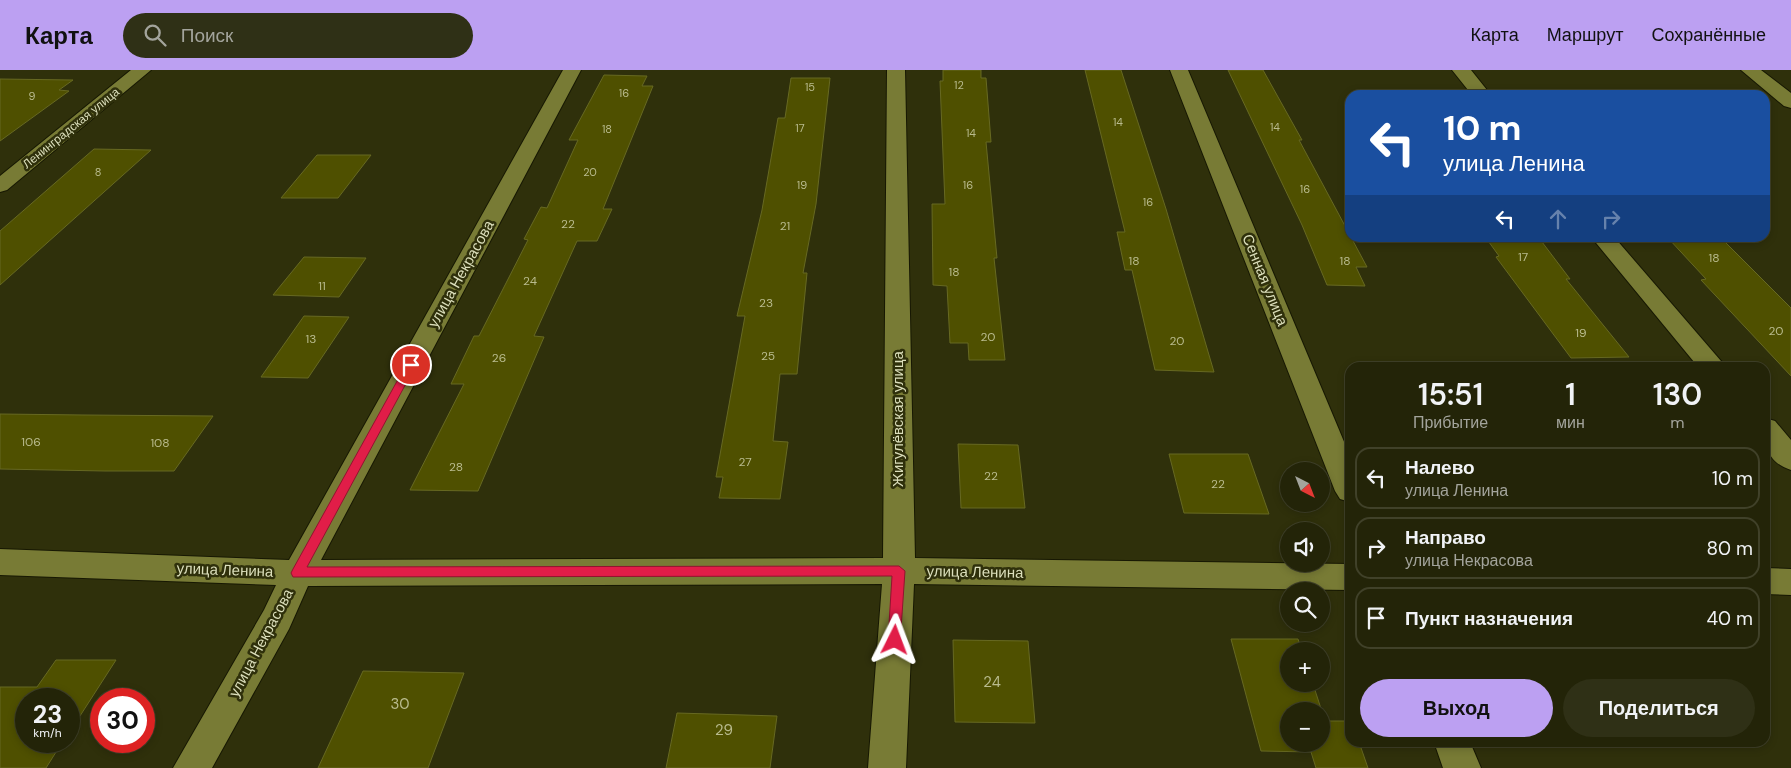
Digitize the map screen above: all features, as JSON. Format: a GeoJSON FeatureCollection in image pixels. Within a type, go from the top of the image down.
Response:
{"type":"FeatureCollection","features":[{"type":"Feature","properties":{"kind":"street","name":"Ленинградская улица"},"geometry":{"type":"LineString","coordinates":[[0,186],[142,70]]}},
{"type":"Feature","properties":{"kind":"street","name":"улица Некрасова"},"geometry":{"type":"LineString","coordinates":[[192,768],[277,619],[298,573],[572,70]]}},
{"type":"Feature","properties":{"kind":"street","name":"Жигулёвская улица"},"geometry":{"type":"LineString","coordinates":[[887,768],[899,571],[896,70]]}},
{"type":"Feature","properties":{"kind":"street","name":"Сенная улица"},"geometry":{"type":"LineString","coordinates":[[1179,70],[1345,479]]}},
{"type":"Feature","properties":{"kind":"street"},"geometry":{"type":"LineString","coordinates":[[1461,70],[1478,90]]}},
{"type":"Feature","properties":{"kind":"street"},"geometry":{"type":"LineString","coordinates":[[1750,70],[1791,102]]}},
{"type":"Feature","properties":{"kind":"street"},"geometry":{"type":"LineString","coordinates":[[1606,242],[1709,362]]}},
{"type":"Feature","properties":{"kind":"street"},"geometry":{"type":"LineString","coordinates":[[1770,434],[1791,459]]}},
{"type":"Feature","properties":{"kind":"street","name":"улица Ленина"},"geometry":{"type":"LineString","coordinates":[[0,562],[298,573],[899,571],[1345,577]]}},
{"type":"Feature","properties":{"kind":"street"},"geometry":{"type":"LineString","coordinates":[[1770,581],[1791,582]]}},
{"type":"Feature","properties":{"kind":"street"},"geometry":{"type":"LineString","coordinates":[[1454,747],[1462,768]]}},
{"type":"Feature","properties":{"kind":"building"},"geometry":{"type":"Polygon","coordinates":[[[943,70],[981,70],[981,78],[986,78],[991,142],[986,142],[997,258],[994,258],[1005,360],[969,360],[968,343],[950,343],[947,286],[933,285],[932,204],[945,204],[940,81],[943,81],[943,70]]]}},
{"type":"Feature","properties":{"kind":"building"},"geometry":{"type":"Polygon","coordinates":[[[1085,70],[1121,70],[1166,209],[1214,372],[1155,370],[1132,270],[1125,270],[1117,232],[1125,232],[1085,70]]]}},
{"type":"Feature","properties":{"kind":"building"},"geometry":{"type":"Polygon","coordinates":[[[1228,70],[1263,70],[1302,140],[1299,140],[1345,226],[1345,242],[1354,242],[1367,267],[1356,267],[1365,286],[1327,285],[1302,225],[1228,70]]]}},
{"type":"Feature","properties":{"kind":"building"},"geometry":{"type":"Polygon","coordinates":[[[604,75],[647,76],[642,86],[653,86],[603,209],[612,209],[597,241],[577,241],[534,336],[544,337],[478,491],[410,490],[464,384],[451,384],[474,336],[479,336],[528,240],[524,239],[541,207],[547,208],[578,140],[569,140],[604,75]]]}},
{"type":"Feature","properties":{"kind":"building"},"geometry":{"type":"Polygon","coordinates":[[[791,78],[830,78],[816,204],[803,273],[807,273],[797,374],[780,374],[773,441],[788,442],[780,499],[719,498],[723,477],[716,477],[745,316],[737,316],[762,210],[778,118],[785,118],[791,78]]]}},
{"type":"Feature","properties":{"kind":"building"},"geometry":{"type":"Polygon","coordinates":[[[0,79],[73,80],[59,90],[69,91],[0,141],[0,79]]]}},
{"type":"Feature","properties":{"kind":"building"},"geometry":{"type":"Polygon","coordinates":[[[94,149],[151,150],[0,285],[0,231],[94,149]]]}},
{"type":"Feature","properties":{"kind":"building"},"geometry":{"type":"Polygon","coordinates":[[[317,155],[371,155],[338,198],[281,198],[317,155]]]}},
{"type":"Feature","properties":{"kind":"building"},"geometry":{"type":"Polygon","coordinates":[[[1489,242],[1542,242],[1570,279],[1566,279],[1629,357],[1571,358],[1496,257],[1499,256],[1489,242]]]}},
{"type":"Feature","properties":{"kind":"building"},"geometry":{"type":"Polygon","coordinates":[[[1672,242],[1725,242],[1791,308],[1791,376],[1701,280],[1706,279],[1672,242]]]}},
{"type":"Feature","properties":{"kind":"building"},"geometry":{"type":"Polygon","coordinates":[[[304,257],[366,258],[339,297],[273,295],[304,257]]]}},
{"type":"Feature","properties":{"kind":"building"},"geometry":{"type":"Polygon","coordinates":[[[304,316],[349,317],[308,378],[261,377],[304,316]]]}},
{"type":"Feature","properties":{"kind":"building"},"geometry":{"type":"Polygon","coordinates":[[[0,414],[213,416],[174,471],[105,471],[0,469],[0,414]]]}},
{"type":"Feature","properties":{"kind":"building"},"geometry":{"type":"Polygon","coordinates":[[[958,444],[1018,445],[1025,508],[961,508],[958,444]]]}},
{"type":"Feature","properties":{"kind":"building"},"geometry":{"type":"Polygon","coordinates":[[[1169,454],[1248,454],[1269,514],[1184,513],[1169,454]]]}},
{"type":"Feature","properties":{"kind":"building"},"geometry":{"type":"Polygon","coordinates":[[[1231,639],[1298,639],[1299,642],[1280,642],[1280,692],[1316,692],[1319,702],[1280,702],[1280,751],[1261,751],[1231,639]]]}},
{"type":"Feature","properties":{"kind":"building"},"geometry":{"type":"Polygon","coordinates":[[[953,640],[1028,641],[1035,723],[955,722],[953,640]]]}},
{"type":"Feature","properties":{"kind":"building"},"geometry":{"type":"Polygon","coordinates":[[[56,660],[116,660],[98,688],[90,688],[90,700],[80,716],[80,688],[15,688],[15,753],[55,753],[46,768],[0,768],[0,687],[37,687],[56,660]]]}},
{"type":"Feature","properties":{"kind":"building"},"geometry":{"type":"Polygon","coordinates":[[[363,671],[464,673],[428,768],[318,768],[363,671]]]}},
{"type":"Feature","properties":{"kind":"building"},"geometry":{"type":"Polygon","coordinates":[[[677,713],[777,716],[770,768],[666,768],[677,713]]]}},
{"type":"Feature","properties":{"kind":"building"},"geometry":{"type":"Polygon","coordinates":[[[1330,721],[1345,721],[1345,747],[1361,747],[1368,768],[1316,768],[1311,752],[1330,752],[1330,721]]]}},
{"type":"Feature","properties":{"kind":"route"},"geometry":{"type":"LineString","coordinates":[[411,365],[298,573],[899,571],[895,640]]}}]}
